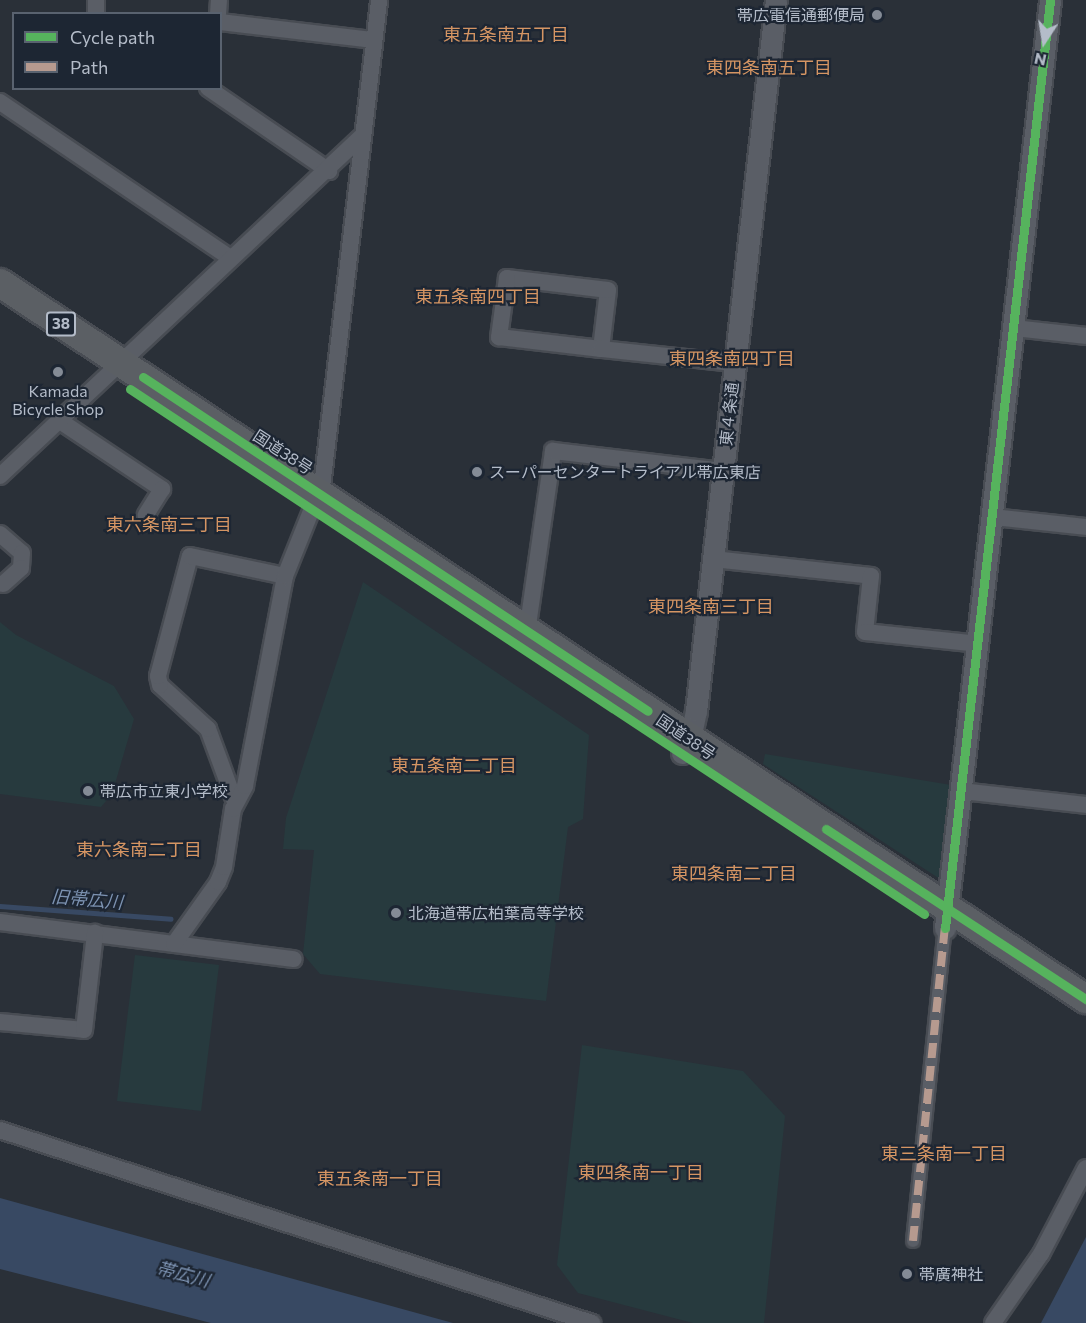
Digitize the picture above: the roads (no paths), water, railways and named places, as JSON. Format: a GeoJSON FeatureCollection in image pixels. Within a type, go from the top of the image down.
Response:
{"type":"FeatureCollection","features":[{"type":"Feature","properties":{"kind":"highway","name":"国道38号"},"geometry":{"type":"LineString","coordinates":[[0,283],[116,370]]}},
{"type":"Feature","properties":{"kind":"highway","name":"国道38号"},"geometry":{"type":"LineString","coordinates":[[0,303],[116,370],[946,919],[1086,1018]]}},
{"type":"Feature","properties":{"kind":"highway","name":"国道38号"},"geometry":{"type":"LineString","coordinates":[[316,502],[527,632],[686,746]]}},
{"type":"Feature","properties":{"kind":"highway","name":"国道38号"},"geometry":{"type":"LineString","coordinates":[[946,919],[1086,999]]}},
{"type":"Feature","properties":{"kind":"street"},"geometry":{"type":"LineString","coordinates":[[174,944],[218,882],[236,802],[245,786],[285,576],[316,502],[379,0]]}},
{"type":"Feature","properties":{"kind":"street","name":"東４条通"},"geometry":{"type":"LineString","coordinates":[[686,746],[713,559],[776,0]]}},
{"type":"Feature","properties":{"kind":"street"},"geometry":{"type":"LineString","coordinates":[[912,1241],[1050,0]]}},
{"type":"Feature","properties":{"kind":"street"},"geometry":{"type":"LineString","coordinates":[[222,22],[375,40]]}},
{"type":"Feature","properties":{"kind":"street"},"geometry":{"type":"LineString","coordinates":[[210,90],[329,171]]}},
{"type":"Feature","properties":{"kind":"street"},"geometry":{"type":"LineString","coordinates":[[0,102],[230,258]]}},
{"type":"Feature","properties":{"kind":"street"},"geometry":{"type":"LineString","coordinates":[[3,469],[116,370],[230,258],[329,171],[361,137]]}},
{"type":"Feature","properties":{"kind":"street"},"geometry":{"type":"LineString","coordinates":[[601,349],[608,290],[507,278],[499,337],[601,349],[735,363]]}},
{"type":"Feature","properties":{"kind":"street"},"geometry":{"type":"LineString","coordinates":[[1014,328],[1086,336]]}},
{"type":"Feature","properties":{"kind":"street"},"geometry":{"type":"LineString","coordinates":[[60,421],[162,489],[146,515]]}},
{"type":"Feature","properties":{"kind":"street"},"geometry":{"type":"LineString","coordinates":[[527,632],[553,451],[723,471]]}},
{"type":"Feature","properties":{"kind":"street"},"geometry":{"type":"LineString","coordinates":[[993,517],[1086,527]]}},
{"type":"Feature","properties":{"kind":"street"},"geometry":{"type":"LineString","coordinates":[[0,534],[22,553],[21,568],[3,584]]}},
{"type":"Feature","properties":{"kind":"street"},"geometry":{"type":"LineString","coordinates":[[236,802],[208,729],[160,685],[158,676],[190,556],[285,576]]}},
{"type":"Feature","properties":{"kind":"street"},"geometry":{"type":"LineString","coordinates":[[713,559],[871,576],[865,632],[979,644]]}},
{"type":"Feature","properties":{"kind":"street"},"geometry":{"type":"LineString","coordinates":[[962,791],[1086,804]]}},
{"type":"Feature","properties":{"kind":"street"},"geometry":{"type":"LineString","coordinates":[[0,922],[294,959]]}},
{"type":"Feature","properties":{"kind":"street"},"geometry":{"type":"LineString","coordinates":[[0,1022],[84,1030],[95,933]]}},
{"type":"Feature","properties":{"kind":"street"},"geometry":{"type":"LineString","coordinates":[[0,1130],[592,1323]]}},
{"type":"Feature","properties":{"kind":"street"},"geometry":{"type":"LineString","coordinates":[[993,1323],[1041,1254],[1086,1168]]}},
{"type":"Feature","properties":{"kind":"water","name":"帯広川"},"geometry":{"type":"Polygon","coordinates":[[[0,1198],[453,1323],[211,1323],[0,1269],[0,1198]]]}},
{"type":"Feature","properties":{"kind":"water"},"geometry":{"type":"Polygon","coordinates":[[[1086,1237],[1086,1323],[1041,1323],[1086,1237]]]}},
{"type":"Feature","properties":{"kind":"waterway","name":"旧帯広川"},"geometry":{"type":"LineString","coordinates":[[0,906],[171,919]]}},
{"type":"Feature","properties":{"kind":"place","name":"帯広電信通郵便局"},"geometry":{"type":"Point","coordinates":[877,15]}},
{"type":"Feature","properties":{"kind":"place","name":"Kamada Bicycle Shop"},"geometry":{"type":"Point","coordinates":[58,372]}},
{"type":"Feature","properties":{"kind":"place","name":"スーパーセンタートライアル帯広東店"},"geometry":{"type":"Point","coordinates":[477,472]}},
{"type":"Feature","properties":{"kind":"place","name":"帯広市立東小学校"},"geometry":{"type":"Point","coordinates":[88,791]}},
{"type":"Feature","properties":{"kind":"place","name":"北海道帯広柏葉高等学校"},"geometry":{"type":"Point","coordinates":[396,913]}},
{"type":"Feature","properties":{"kind":"place","name":"帯廣神社"},"geometry":{"type":"Point","coordinates":[907,1274]}},
{"type":"Feature","properties":{"kind":"district","name":"東五条南五丁目"},"geometry":{"type":"Point","coordinates":[506,34]}},
{"type":"Feature","properties":{"kind":"district","name":"東四条南五丁目"},"geometry":{"type":"Point","coordinates":[769,67]}},
{"type":"Feature","properties":{"kind":"district","name":"東五条南四丁目"},"geometry":{"type":"Point","coordinates":[478,296]}},
{"type":"Feature","properties":{"kind":"district","name":"東四条南四丁目"},"geometry":{"type":"Point","coordinates":[732,358]}},
{"type":"Feature","properties":{"kind":"district","name":"東六条南三丁目"},"geometry":{"type":"Point","coordinates":[169,524]}},
{"type":"Feature","properties":{"kind":"district","name":"東四条南三丁目"},"geometry":{"type":"Point","coordinates":[711,606]}},
{"type":"Feature","properties":{"kind":"district","name":"東五条南二丁目"},"geometry":{"type":"Point","coordinates":[454,765]}},
{"type":"Feature","properties":{"kind":"district","name":"東六条南二丁目"},"geometry":{"type":"Point","coordinates":[139,849]}},
{"type":"Feature","properties":{"kind":"district","name":"東四条南二丁目"},"geometry":{"type":"Point","coordinates":[734,873]}},
{"type":"Feature","properties":{"kind":"district","name":"東三条南一丁目"},"geometry":{"type":"Point","coordinates":[944,1153]}},
{"type":"Feature","properties":{"kind":"district","name":"東四条南一丁目"},"geometry":{"type":"Point","coordinates":[641,1172]}},
{"type":"Feature","properties":{"kind":"district","name":"東五条南一丁目"},"geometry":{"type":"Point","coordinates":[380,1178]}}]}
